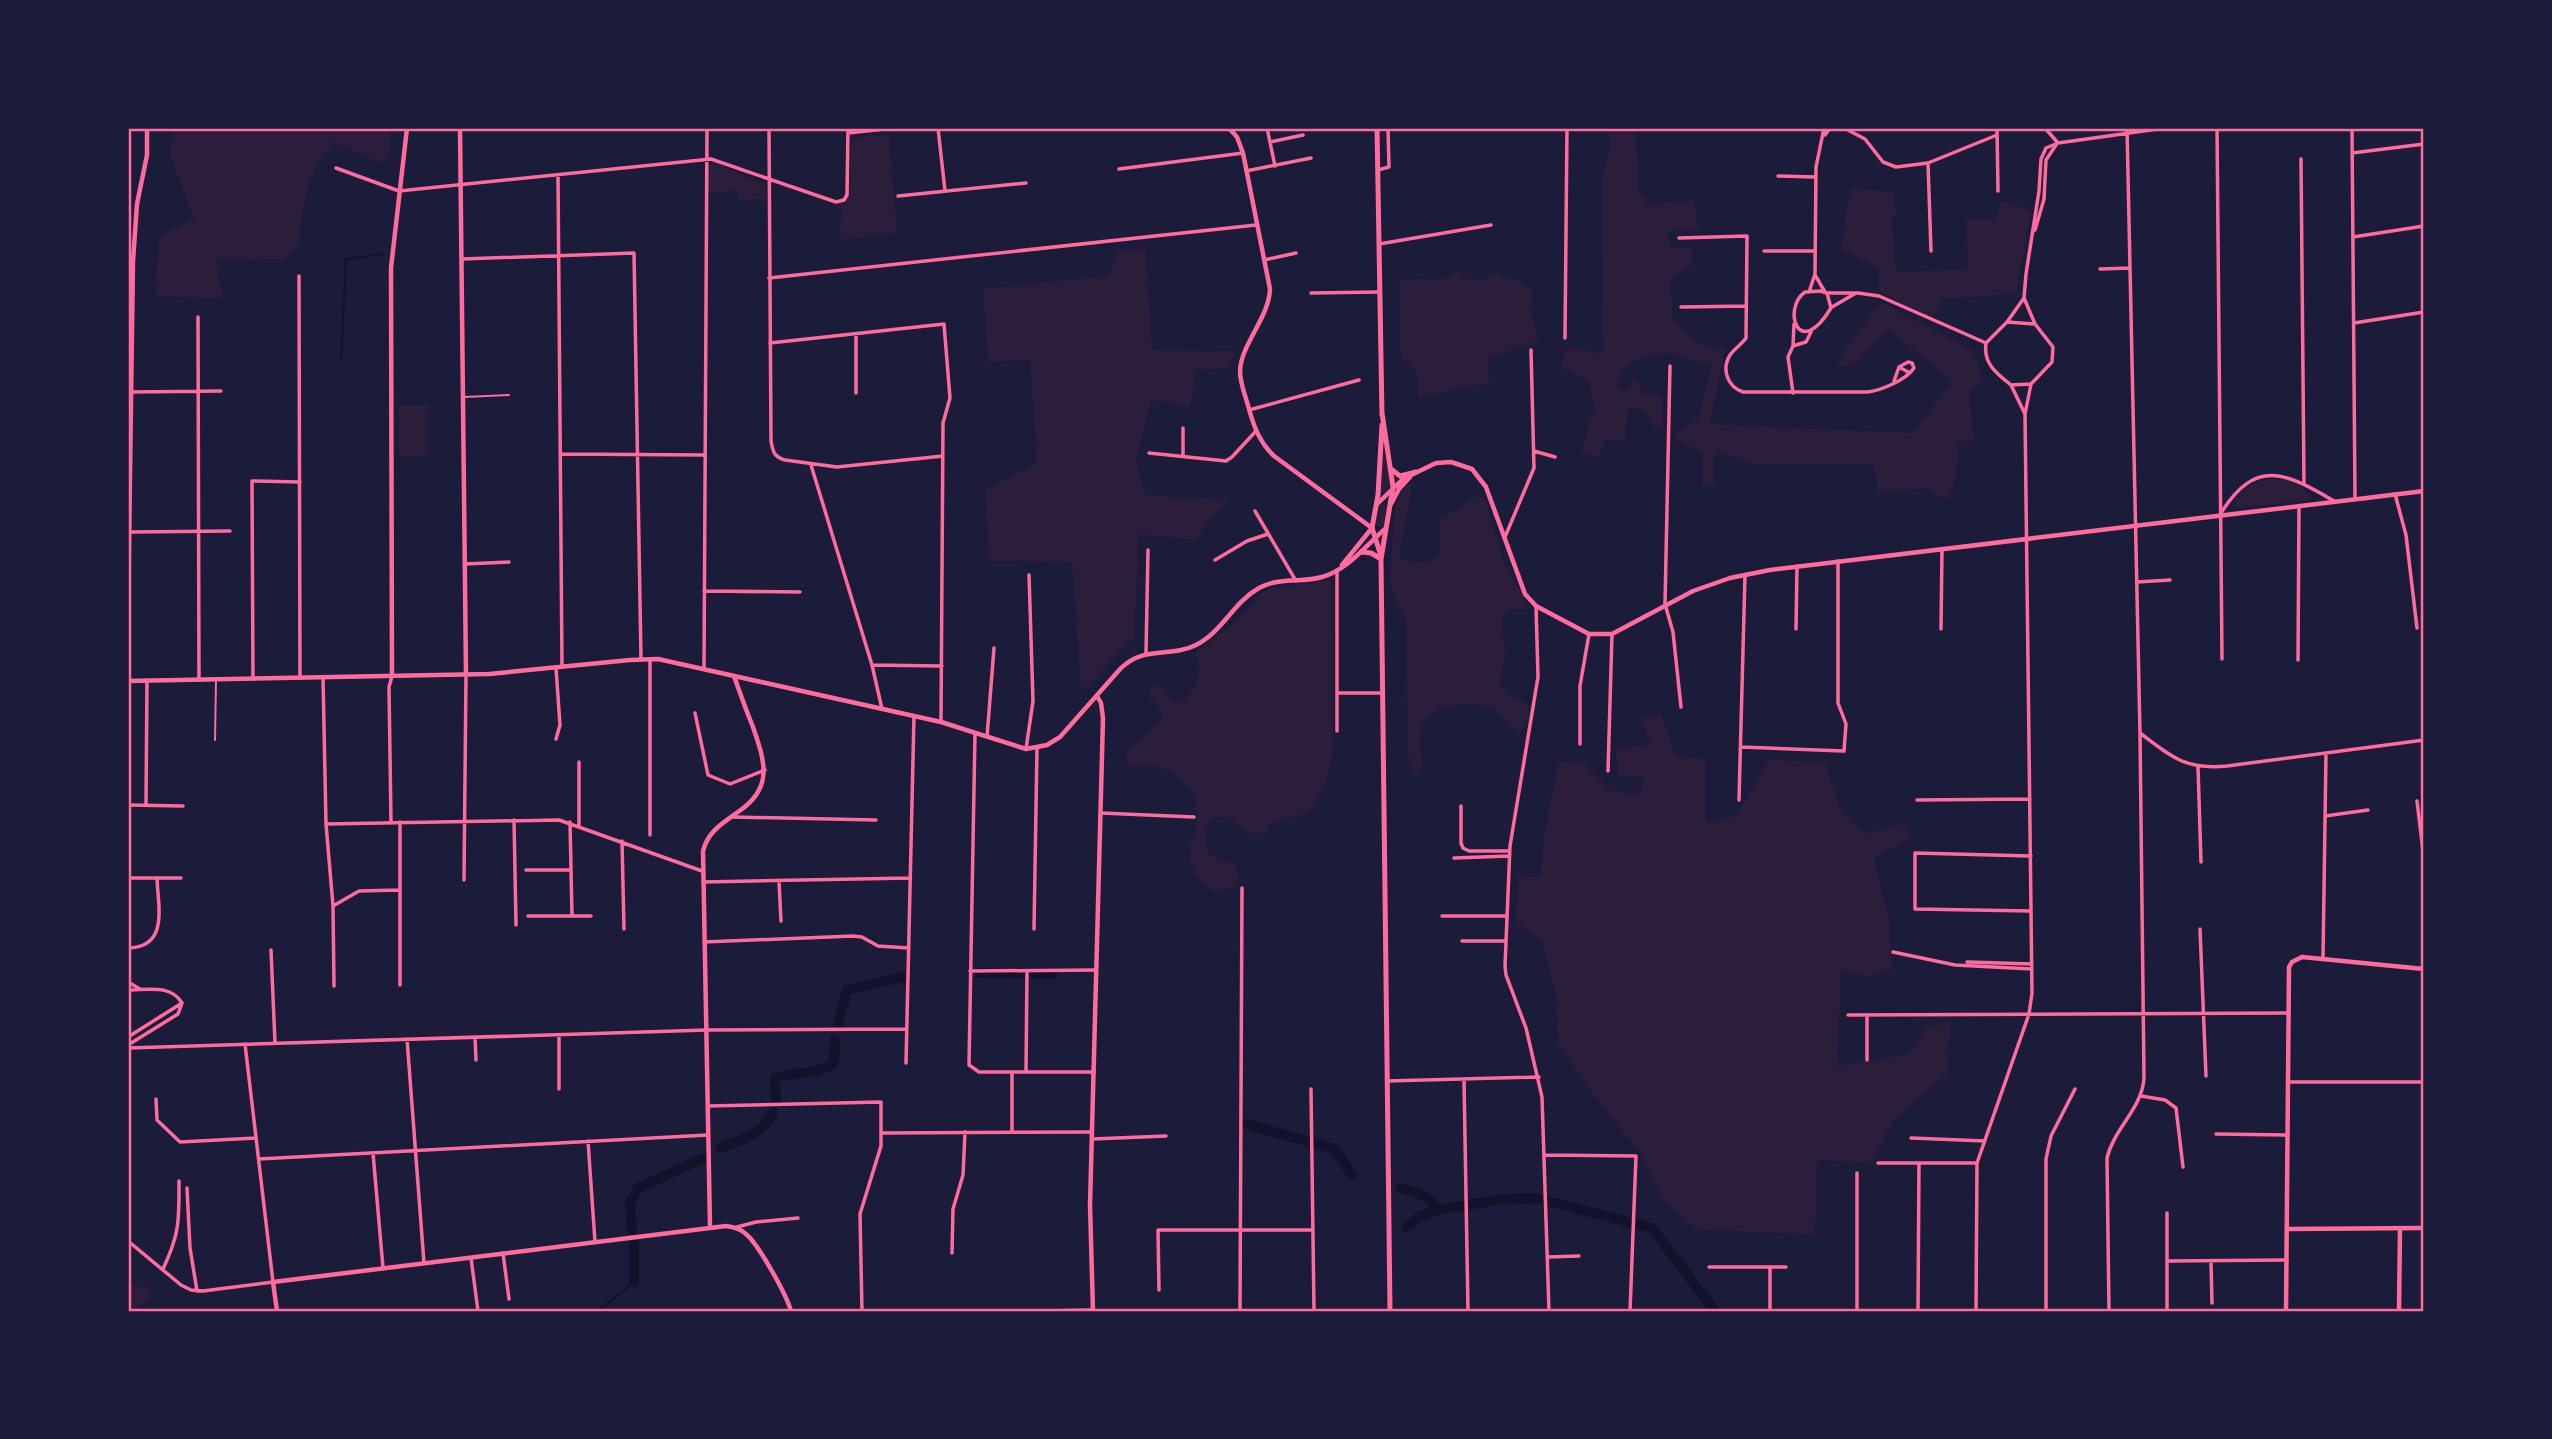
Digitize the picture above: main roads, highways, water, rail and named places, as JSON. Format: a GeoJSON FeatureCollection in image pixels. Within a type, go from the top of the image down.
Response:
{"type":"FeatureCollection","features":[{"type":"Feature","properties":{"kind":"main road"},"geometry":{"type":"LineString","coordinates":[[1377,128],[1382,413],[1377,504],[1372,528],[1381,559]]}},
{"type":"Feature","properties":{"kind":"main road"},"geometry":{"type":"LineString","coordinates":[[1382,413],[1393,487],[1381,559],[1390,1311]]}},
{"type":"Feature","properties":{"kind":"main road"},"geometry":{"type":"LineString","coordinates":[[1391,469],[1400,476],[1416,472]]}},
{"type":"Feature","properties":{"kind":"main road"},"geometry":{"type":"LineString","coordinates":[[1377,504],[1387,501],[1391,505]]}},
{"type":"Feature","properties":{"kind":"main road"},"geometry":{"type":"LineString","coordinates":[[1372,528],[1387,528]]}},
{"type":"Feature","properties":{"kind":"main road"},"geometry":{"type":"LineString","coordinates":[[1361,552],[1371,553],[1381,559]]}},
{"type":"Feature","properties":{"kind":"waterway"},"geometry":{"type":"LineString","coordinates":[[341,362],[346,259],[383,254]]}},
{"type":"Feature","properties":{"kind":"waterway"},"geometry":{"type":"LineString","coordinates":[[980,973],[1022,973]]}},
{"type":"Feature","properties":{"kind":"waterway"},"geometry":{"type":"LineString","coordinates":[[1034,974],[1052,974]]}},
{"type":"Feature","properties":{"kind":"waterway"},"geometry":{"type":"LineString","coordinates":[[838,1024],[847,990],[903,977]]}},
{"type":"Feature","properties":{"kind":"waterway"},"geometry":{"type":"LineString","coordinates":[[776,1099],[775,1078],[828,1066],[834,1062],[835,1040]]}},
{"type":"Feature","properties":{"kind":"waterway"},"geometry":{"type":"LineString","coordinates":[[720,1148],[758,1131],[773,1112]]}},
{"type":"Feature","properties":{"kind":"waterway"},"geometry":{"type":"LineString","coordinates":[[1246,1124],[1335,1149],[1352,1175]]}},
{"type":"Feature","properties":{"kind":"waterway"},"geometry":{"type":"LineString","coordinates":[[632,1230],[630,1203],[638,1188],[704,1158]]}},
{"type":"Feature","properties":{"kind":"waterway"},"geometry":{"type":"LineString","coordinates":[[1400,1188],[1426,1197],[1436,1210]]}},
{"type":"Feature","properties":{"kind":"waterway"},"geometry":{"type":"LineString","coordinates":[[1407,1227],[1419,1217],[1436,1210],[1504,1199],[1535,1198],[1652,1228],[1715,1311]]}},
{"type":"Feature","properties":{"kind":"waterway"},"geometry":{"type":"LineString","coordinates":[[634,1244],[634,1282]]}},
{"type":"Feature","properties":{"kind":"waterway"},"geometry":{"type":"LineString","coordinates":[[598,1311],[634,1282]]}}]}
